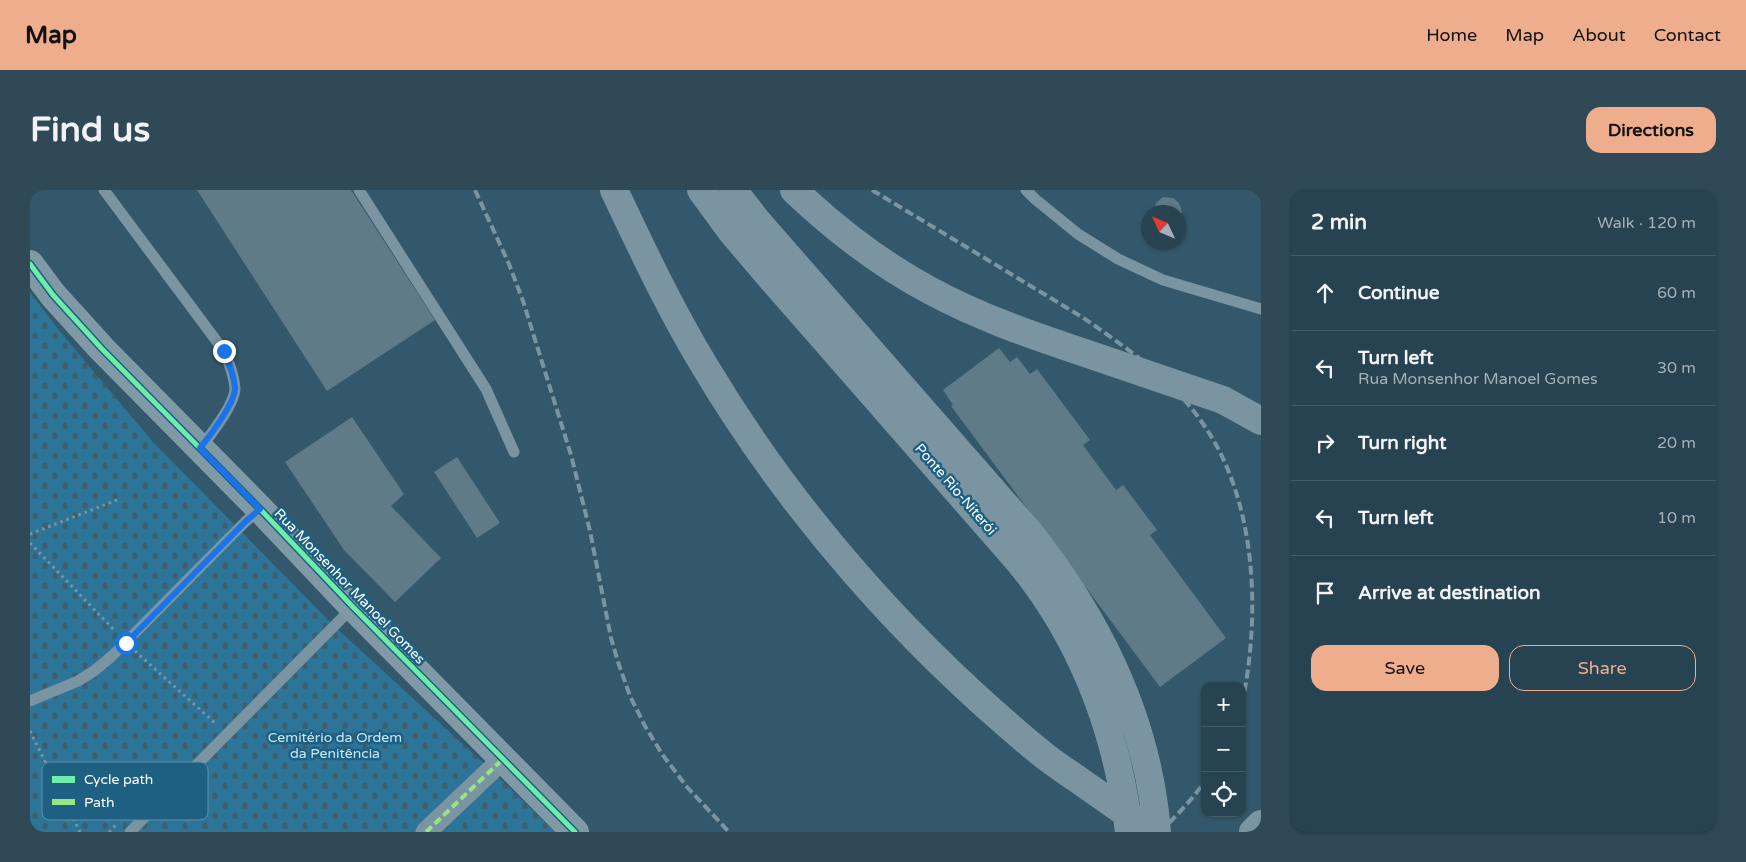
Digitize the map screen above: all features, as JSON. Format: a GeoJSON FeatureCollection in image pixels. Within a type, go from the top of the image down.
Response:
{"type":"FeatureCollection","features":[{"type":"Feature","properties":{"kind":"highway"},"geometry":{"type":"LineString","coordinates":[[614,190],[668,301],[704,365],[741,424],[787,488],[832,545],[883,605],[930,654],[983,704],[1044,755],[1155,832]]}},
{"type":"Feature","properties":{"kind":"highway","name":"Ponte Rio-Niterói"},"geometry":{"type":"LineString","coordinates":[[701,190],[731,231],[759,264],[1008,548],[1034,581],[1080,658],[1103,712],[1112,739],[1126,798],[1129,832]]}},
{"type":"Feature","properties":{"kind":"highway","name":"Ponte Rio-Niterói"},"geometry":{"type":"LineString","coordinates":[[733,190],[770,236],[1029,532],[1053,562],[1074,593],[1106,648],[1129,706],[1148,774],[1154,807],[1155,832]]}},
{"type":"Feature","properties":{"kind":"highway"},"geometry":{"type":"LineString","coordinates":[[794,190],[836,229],[869,253],[939,295],[998,322],[1031,334],[1223,400],[1261,409]]}},
{"type":"Feature","properties":{"kind":"highway"},"geometry":{"type":"LineString","coordinates":[[1223,400],[1261,421]]}},
{"type":"Feature","properties":{"kind":"highway"},"geometry":{"type":"LineString","coordinates":[[1253,832],[1261,824]]}},
{"type":"Feature","properties":{"kind":"street","name":"Rua Monsenhor Manoel Gomes"},"geometry":{"type":"LineString","coordinates":[[30,264],[53,294],[90,335],[353,607],[576,832]]}},
{"type":"Feature","properties":{"kind":"street"},"geometry":{"type":"LineString","coordinates":[[426,832],[504,758]]}},
{"type":"Feature","properties":{"kind":"lane"},"geometry":{"type":"LineString","coordinates":[[104,190],[224,351],[233,373],[235,391],[220,422],[200,448]]}},
{"type":"Feature","properties":{"kind":"lane"},"geometry":{"type":"LineString","coordinates":[[359,190],[486,389],[514,452]]}},
{"type":"Feature","properties":{"kind":"lane"},"geometry":{"type":"LineString","coordinates":[[1026,190],[1078,234],[1118,259],[1163,280],[1261,309]]}},
{"type":"Feature","properties":{"kind":"lane"},"geometry":{"type":"LineString","coordinates":[[30,701],[78,681],[94,671],[126,643],[260,509]]}},
{"type":"Feature","properties":{"kind":"lane"},"geometry":{"type":"LineString","coordinates":[[199,762],[353,607]]}},
{"type":"Feature","properties":{"kind":"lane"},"geometry":{"type":"LineString","coordinates":[[130,832],[142,820]]}},
{"type":"Feature","properties":{"kind":"path"},"geometry":{"type":"LineString","coordinates":[[30,534],[117,500]]}},
{"type":"Feature","properties":{"kind":"path"},"geometry":{"type":"LineString","coordinates":[[30,542],[126,643],[219,726]]}},
{"type":"Feature","properties":{"kind":"path"},"geometry":{"type":"LineString","coordinates":[[30,731],[45,762]]}},
{"type":"Feature","properties":{"kind":"path"},"geometry":{"type":"LineString","coordinates":[[74,820],[80,832]]}},
{"type":"Feature","properties":{"kind":"green space","name":"Cemitério da Ordem da Penitência"},"geometry":{"type":"Polygon","coordinates":[[[30,292],[57,328],[152,441],[333,625],[491,770],[555,832],[30,832],[30,292]]]}},
{"type":"Feature","properties":{"kind":"building"},"geometry":{"type":"Polygon","coordinates":[[[197,190],[351,190],[435,320],[327,391],[197,190]]]}},
{"type":"Feature","properties":{"kind":"building"},"geometry":{"type":"Polygon","coordinates":[[[1163,197],[1173,198],[1180,205],[1155,205],[1163,197]]]}},
{"type":"Feature","properties":{"kind":"building"},"geometry":{"type":"Polygon","coordinates":[[[999,348],[1010,362],[1017,357],[1030,374],[1037,369],[1090,440],[1083,445],[1116,490],[1123,485],[1157,530],[1150,535],[1226,638],[1160,687],[951,406],[953,405],[943,390],[999,348]]]}},
{"type":"Feature","properties":{"kind":"building"},"geometry":{"type":"Polygon","coordinates":[[[352,417],[404,494],[391,506],[441,558],[395,602],[344,550],[285,462],[352,417]]]}},
{"type":"Feature","properties":{"kind":"building"},"geometry":{"type":"Polygon","coordinates":[[[457,457],[500,523],[477,538],[434,472],[457,457]]]}},
{"type":"Feature","properties":{"kind":"railway"},"geometry":{"type":"LineString","coordinates":[[475,190],[509,264],[523,301],[571,455],[590,531],[611,638],[630,696],[662,754],[687,787],[729,832]]}},
{"type":"Feature","properties":{"kind":"railway"},"geometry":{"type":"LineString","coordinates":[[872,190],[1082,317],[1146,364],[1189,405],[1220,452],[1234,485],[1244,521],[1250,558],[1252,595],[1251,633],[1246,682]]}},
{"type":"Feature","properties":{"kind":"railway"},"geometry":{"type":"LineString","coordinates":[[1160,832],[1201,786]]}},
{"type":"Feature","properties":{"kind":"marked path"},"geometry":{"type":"LineString","coordinates":[[426,832],[504,758]]}},
{"type":"Feature","properties":{"kind":"cycle path"},"geometry":{"type":"LineString","coordinates":[[30,264],[53,295],[102,349],[575,832]]}},
{"type":"Feature","properties":{"kind":"route"},"geometry":{"type":"LineString","coordinates":[[126,643],[260,509],[200,448],[220,422],[235,391],[233,373],[224,351]]}}]}
